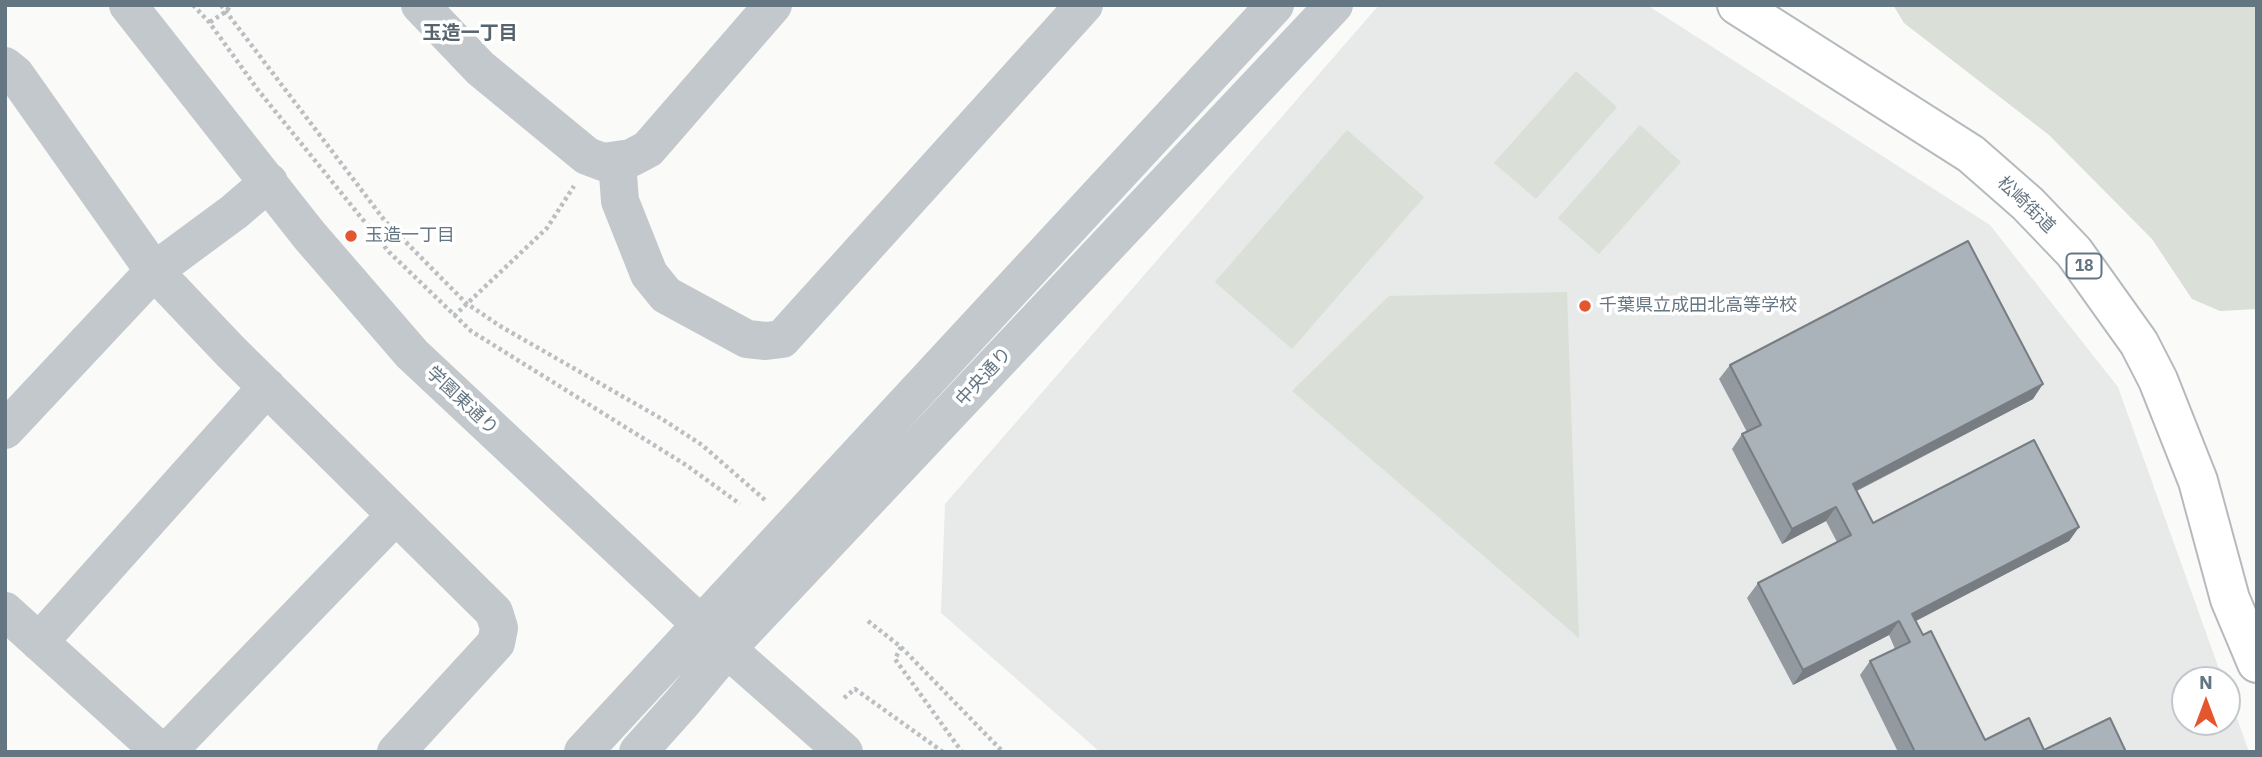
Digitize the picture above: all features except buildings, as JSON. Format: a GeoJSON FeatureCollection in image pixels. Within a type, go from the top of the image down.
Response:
{"type":"FeatureCollection","features":[{"type":"Feature","properties":{"kind":"main road","name":"松崎街道"},"geometry":{"type":"LineString","coordinates":[[1737,5],[1971,154],[2028,204],[2074,252],[2139,343],[2158,380],[2198,481],[2230,599],[2257,663]]}},
{"type":"Feature","properties":{"kind":"street","name":"学園東通り"},"geometry":{"type":"LineString","coordinates":[[128,5],[309,234],[412,355],[714,637],[844,752]]}},
{"type":"Feature","properties":{"kind":"street"},"geometry":{"type":"LineString","coordinates":[[421,5],[480,68],[602,158],[649,274],[666,295],[747,339],[766,341],[782,339],[803,318],[1083,5]]}},
{"type":"Feature","properties":{"kind":"street"},"geometry":{"type":"LineString","coordinates":[[602,158],[631,158],[648,149],[773,5]]}},
{"type":"Feature","properties":{"kind":"street","name":"中央通り"},"geometry":{"type":"LineString","coordinates":[[638,752],[681,705],[714,637],[1275,5]]}},
{"type":"Feature","properties":{"kind":"street","name":"中央通り"},"geometry":{"type":"LineString","coordinates":[[583,752],[714,637],[1334,5]]}},
{"type":"Feature","properties":{"kind":"street"},"geometry":{"type":"LineString","coordinates":[[5,66],[15,74],[154,271],[395,516],[494,612],[499,628],[496,643],[396,752]]}},
{"type":"Feature","properties":{"kind":"street"},"geometry":{"type":"LineString","coordinates":[[5,430],[154,271],[234,212],[269,182]]}},
{"type":"Feature","properties":{"kind":"street"},"geometry":{"type":"LineString","coordinates":[[39,642],[267,387]]}},
{"type":"Feature","properties":{"kind":"street"},"geometry":{"type":"LineString","coordinates":[[167,752],[395,516]]}},
{"type":"Feature","properties":{"kind":"street"},"geometry":{"type":"LineString","coordinates":[[5,611],[161,752]]}},
{"type":"Feature","properties":{"kind":"path"},"geometry":{"type":"LineString","coordinates":[[194,5],[258,90],[389,252],[454,316],[471,331],[687,465],[740,504]]}},
{"type":"Feature","properties":{"kind":"path"},"geometry":{"type":"LineString","coordinates":[[221,5],[386,221],[467,303],[500,326],[702,445],[765,500]]}},
{"type":"Feature","properties":{"kind":"path"},"geometry":{"type":"LineString","coordinates":[[209,22],[227,11],[230,5]]}},
{"type":"Feature","properties":{"kind":"path"},"geometry":{"type":"LineString","coordinates":[[454,316],[547,228],[577,182],[602,158]]}},
{"type":"Feature","properties":{"kind":"path"},"geometry":{"type":"LineString","coordinates":[[868,621],[901,647],[1003,752]]}},
{"type":"Feature","properties":{"kind":"path"},"geometry":{"type":"LineString","coordinates":[[901,647],[895,659],[962,752]]}},
{"type":"Feature","properties":{"kind":"path"},"geometry":{"type":"LineString","coordinates":[[844,698],[855,689],[943,752]]}},
{"type":"Feature","properties":{"kind":"shaded area","name":"千葉県立成田北高等学校"},"geometry":{"type":"Polygon","coordinates":[[[1379,5],[1647,5],[1990,225],[2118,387],[2218,666],[2171,666],[2171,736],[2241,736],[2241,729],[2249,752],[1100,752],[941,613],[945,504],[1379,5]]]}},
{"type":"Feature","properties":{"kind":"shaded area"},"geometry":{"type":"Polygon","coordinates":[[[1893,5],[2257,5],[2257,309],[2220,311],[2192,299],[2152,239],[2049,135],[1904,23],[1893,5]]]}},
{"type":"Feature","properties":{"kind":"shaded area"},"geometry":{"type":"Polygon","coordinates":[[[1576,71],[1617,107],[1536,199],[1494,163],[1576,71]]]}},
{"type":"Feature","properties":{"kind":"shaded area"},"geometry":{"type":"Polygon","coordinates":[[[1640,125],[1681,162],[1599,254],[1558,218],[1640,125]]]}},
{"type":"Feature","properties":{"kind":"shaded area"},"geometry":{"type":"Polygon","coordinates":[[[1347,130],[1424,197],[1292,349],[1215,282],[1347,130]]]}},
{"type":"Feature","properties":{"kind":"shaded area"},"geometry":{"type":"Polygon","coordinates":[[[1567,292],[1579,638],[1292,391],[1389,296],[1567,292]]]}},
{"type":"Feature","properties":{"kind":"place","name":"玉造一丁目"},"geometry":{"type":"Point","coordinates":[351,236]}},
{"type":"Feature","properties":{"kind":"place","name":"千葉県立成田北高等学校"},"geometry":{"type":"Point","coordinates":[1585,306]}},
{"type":"Feature","properties":{"kind":"district","name":"玉造一丁目"},"geometry":{"type":"Point","coordinates":[470,34]}}]}
